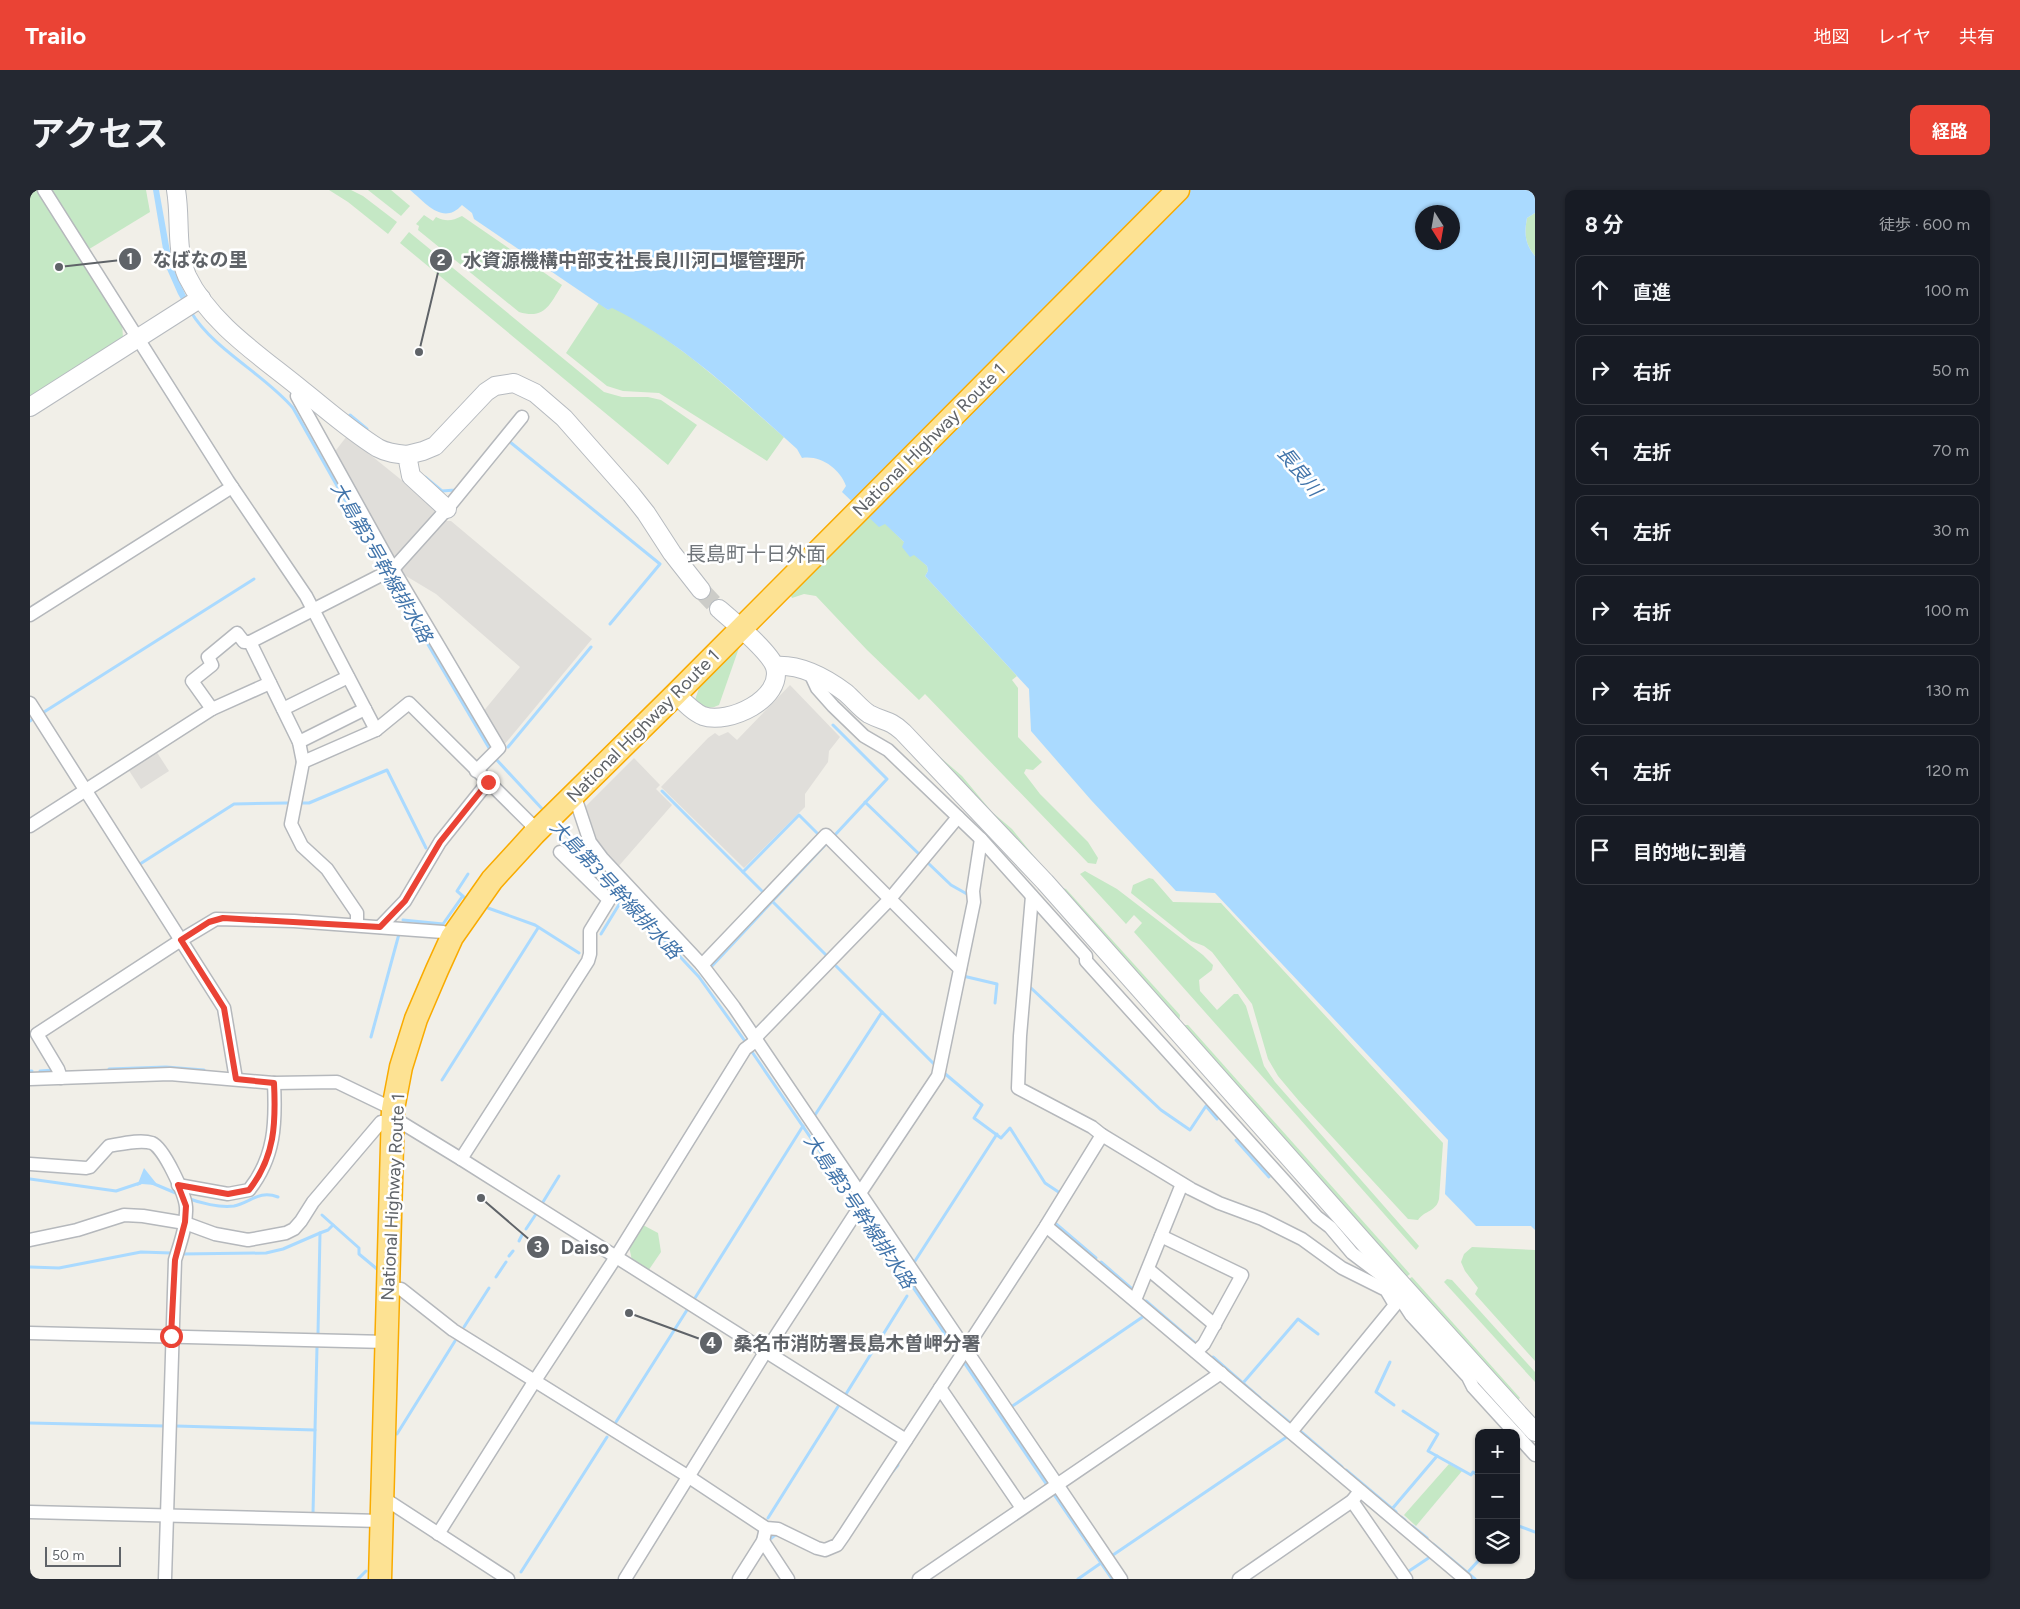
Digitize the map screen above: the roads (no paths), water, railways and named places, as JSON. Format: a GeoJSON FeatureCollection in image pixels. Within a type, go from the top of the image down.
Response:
{"type":"FeatureCollection","features":[{"type":"Feature","properties":{"kind":"highway","name":"National Highway Route 1"},"geometry":{"type":"LineString","coordinates":[[380,1579],[392,1115],[401,1067],[416,1019],[452,937],[492,880],[537,831],[1178,190]]}},
{"type":"Feature","properties":{"kind":"street"},"geometry":{"type":"LineString","coordinates":[[44,190],[232,487],[306,596],[376,730]]}},
{"type":"Feature","properties":{"kind":"street"},"geometry":{"type":"LineString","coordinates":[[175,192],[179,248],[192,303]]}},
{"type":"Feature","properties":{"kind":"street"},"geometry":{"type":"LineString","coordinates":[[30,407],[192,303]]}},
{"type":"Feature","properties":{"kind":"street"},"geometry":{"type":"LineString","coordinates":[[192,303],[214,314],[300,388],[378,448],[391,453],[407,455],[424,452],[435,446],[486,392],[495,386],[514,383],[535,393],[564,418],[631,494],[672,553],[702,590]]}},
{"type":"Feature","properties":{"kind":"street"},"geometry":{"type":"LineString","coordinates":[[300,388],[297,396],[389,571],[499,748],[476,771]]}},
{"type":"Feature","properties":{"kind":"street"},"geometry":{"type":"LineString","coordinates":[[212,709],[192,681],[212,664],[208,657],[237,633],[244,642],[250,642],[389,571],[447,509],[522,417]]}},
{"type":"Feature","properties":{"kind":"street"},"geometry":{"type":"LineString","coordinates":[[407,455],[411,476],[447,509]]}},
{"type":"Feature","properties":{"kind":"street"},"geometry":{"type":"LineString","coordinates":[[30,615],[232,487]]}},
{"type":"Feature","properties":{"kind":"street"},"geometry":{"type":"LineString","coordinates":[[676,694],[703,716],[720,718],[728,717],[747,709],[767,696],[775,682],[776,674],[771,659],[719,609]]}},
{"type":"Feature","properties":{"kind":"street"},"geometry":{"type":"LineString","coordinates":[[250,642],[299,742],[303,762],[291,824],[302,846],[327,869],[357,913],[358,925]]}},
{"type":"Feature","properties":{"kind":"street"},"geometry":{"type":"LineString","coordinates":[[774,666],[792,666],[810,673],[846,693],[869,714],[895,725],[969,800],[1045,882],[1392,1279],[1535,1432]]}},
{"type":"Feature","properties":{"kind":"street"},"geometry":{"type":"LineString","coordinates":[[810,673],[817,688],[864,736],[888,750],[981,839],[1086,956],[1086,961],[1317,1217],[1330,1227],[1352,1253],[1392,1279],[1420,1325],[1512,1429]]}},
{"type":"Feature","properties":{"kind":"street"},"geometry":{"type":"LineString","coordinates":[[283,709],[348,677]]}},
{"type":"Feature","properties":{"kind":"street"},"geometry":{"type":"LineString","coordinates":[[30,826],[212,709],[270,683]]}},
{"type":"Feature","properties":{"kind":"street"},"geometry":{"type":"LineString","coordinates":[[30,703],[224,1008],[236,1079]]}},
{"type":"Feature","properties":{"kind":"street"},"geometry":{"type":"LineString","coordinates":[[303,762],[376,730],[409,703],[537,831]]}},
{"type":"Feature","properties":{"kind":"street"},"geometry":{"type":"LineString","coordinates":[[299,742],[365,710]]}},
{"type":"Feature","properties":{"kind":"street"},"geometry":{"type":"LineString","coordinates":[[380,927],[405,901],[440,842],[488,782]]}},
{"type":"Feature","properties":{"kind":"street"},"geometry":{"type":"LineString","coordinates":[[569,799],[590,842],[602,858],[702,965],[752,1043],[860,1193],[963,1354],[1052,1487],[1121,1579]]}},
{"type":"Feature","properties":{"kind":"street"},"geometry":{"type":"LineString","coordinates":[[438,1534],[752,1043],[889,900],[958,817]]}},
{"type":"Feature","properties":{"kind":"street"},"geometry":{"type":"LineString","coordinates":[[702,965],[826,835],[960,969]]}},
{"type":"Feature","properties":{"kind":"street"},"geometry":{"type":"LineString","coordinates":[[860,1193],[938,1076],[974,902],[973,891],[981,839]]}},
{"type":"Feature","properties":{"kind":"street"},"geometry":{"type":"LineString","coordinates":[[461,1159],[588,961],[590,954],[590,931],[609,900],[560,852]]}},
{"type":"Feature","properties":{"kind":"street"},"geometry":{"type":"LineString","coordinates":[[1032,896],[1020,1036],[1018,1088],[1092,1126],[1102,1135],[1182,1184],[1219,1203],[1288,1231],[1342,1268],[1386,1290],[1395,1305],[1408,1320],[1420,1325]]}},
{"type":"Feature","properties":{"kind":"street"},"geometry":{"type":"LineString","coordinates":[[61,1078],[58,1068],[37,1034],[209,922],[223,918],[358,925],[443,932],[452,937]]}},
{"type":"Feature","properties":{"kind":"street"},"geometry":{"type":"LineString","coordinates":[[30,1079],[170,1074],[274,1083],[337,1082],[766,1350],[906,1440]]}},
{"type":"Feature","properties":{"kind":"street"},"geometry":{"type":"LineString","coordinates":[[178,1185],[228,1194],[249,1190],[271,1150],[275,1112],[274,1083]]}},
{"type":"Feature","properties":{"kind":"street"},"geometry":{"type":"LineString","coordinates":[[30,1240],[77,1230],[124,1215],[185,1222],[215,1234],[248,1240],[286,1233],[294,1229],[301,1221],[319,1195],[380,1122],[392,1115]]}},
{"type":"Feature","properties":{"kind":"street"},"geometry":{"type":"LineString","coordinates":[[388,1288],[401,1288],[453,1330],[689,1477],[766,1528],[778,1529],[825,1550],[837,1545],[1046,1226],[1102,1135]]}},
{"type":"Feature","properties":{"kind":"street"},"geometry":{"type":"LineString","coordinates":[[30,1164],[86,1168],[90,1167],[109,1146],[142,1142],[152,1143],[163,1154],[186,1206],[185,1222],[175,1260],[171,1336],[165,1579]]}},
{"type":"Feature","properties":{"kind":"street"},"geometry":{"type":"LineString","coordinates":[[1135,1300],[1182,1184]]}},
{"type":"Feature","properties":{"kind":"street"},"geometry":{"type":"LineString","coordinates":[[625,1579],[766,1350],[855,1214]]}},
{"type":"Feature","properties":{"kind":"street"},"geometry":{"type":"LineString","coordinates":[[1046,1226],[1291,1432],[1356,1496],[1465,1579]]}},
{"type":"Feature","properties":{"kind":"street"},"geometry":{"type":"LineString","coordinates":[[1161,1236],[1242,1275],[1204,1344],[1196,1352]]}},
{"type":"Feature","properties":{"kind":"street"},"geometry":{"type":"LineString","coordinates":[[1342,1268],[1350,1265],[1392,1279]]}},
{"type":"Feature","properties":{"kind":"street"},"geometry":{"type":"LineString","coordinates":[[1148,1269],[1214,1324]]}},
{"type":"Feature","properties":{"kind":"street"},"geometry":{"type":"LineString","coordinates":[[1291,1432],[1395,1305]]}},
{"type":"Feature","properties":{"kind":"street"},"geometry":{"type":"LineString","coordinates":[[30,1332],[387,1342]]}},
{"type":"Feature","properties":{"kind":"street"},"geometry":{"type":"LineString","coordinates":[[919,1579],[1221,1373]]}},
{"type":"Feature","properties":{"kind":"street"},"geometry":{"type":"LineString","coordinates":[[940,1388],[1022,1508]]}},
{"type":"Feature","properties":{"kind":"street"},"geometry":{"type":"LineString","coordinates":[[1520,1437],[1535,1454]]}},
{"type":"Feature","properties":{"kind":"street"},"geometry":{"type":"LineString","coordinates":[[1239,1579],[1356,1496]]}},
{"type":"Feature","properties":{"kind":"street"},"geometry":{"type":"LineString","coordinates":[[1356,1496],[1406,1579]]}},
{"type":"Feature","properties":{"kind":"street"},"geometry":{"type":"LineString","coordinates":[[382,1497],[508,1579]]}},
{"type":"Feature","properties":{"kind":"street"},"geometry":{"type":"LineString","coordinates":[[30,1512],[381,1521]]}},
{"type":"Feature","properties":{"kind":"street"},"geometry":{"type":"LineString","coordinates":[[739,1579],[763,1541],[766,1528]]}},
{"type":"Feature","properties":{"kind":"street"},"geometry":{"type":"LineString","coordinates":[[763,1541],[788,1579]]}},
{"type":"Feature","properties":{"kind":"water"},"geometry":{"type":"Polygon","coordinates":[[[153,190],[159,190],[173,268],[194,313],[190,315],[166,267],[153,190]]]}},
{"type":"Feature","properties":{"kind":"water","name":"長良川"},"geometry":{"type":"Polygon","coordinates":[[[410,190],[1535,190],[1535,213],[1527,218],[1526,234],[1527,243],[1535,256],[1535,1230],[1531,1226],[1476,1226],[1445,1194],[1448,1140],[1215,893],[1176,891],[1091,800],[1031,731],[1029,689],[925,576],[928,571],[927,566],[914,555],[910,557],[902,547],[904,542],[885,524],[879,527],[842,492],[846,486],[839,474],[829,464],[816,459],[802,458],[797,449],[754,410],[686,354],[638,322],[612,308],[608,310],[474,219],[472,213],[462,205],[455,211],[448,213],[441,213],[428,206],[410,190]]]}},
{"type":"Feature","properties":{"kind":"water"},"geometry":{"type":"Polygon","coordinates":[[[144,1168],[156,1183],[155,1185],[142,1184],[137,1186],[144,1168]]]}},
{"type":"Feature","properties":{"kind":"waterway","name":"大島第3号幹線排水路"},"geometry":{"type":"LineString","coordinates":[[191,312],[212,338],[268,384],[293,408],[384,569]]}},
{"type":"Feature","properties":{"kind":"waterway"},"geometry":{"type":"LineString","coordinates":[[350,415],[367,429]]}},
{"type":"Feature","properties":{"kind":"waterway"},"geometry":{"type":"LineString","coordinates":[[510,442],[660,564],[610,624]]}},
{"type":"Feature","properties":{"kind":"waterway"},"geometry":{"type":"LineString","coordinates":[[425,477],[442,491],[455,490],[457,488]]}},
{"type":"Feature","properties":{"kind":"waterway","name":"大島第3号幹線排水路"},"geometry":{"type":"LineString","coordinates":[[387,575],[492,753]]}},
{"type":"Feature","properties":{"kind":"waterway"},"geometry":{"type":"LineString","coordinates":[[44,712],[254,579]]}},
{"type":"Feature","properties":{"kind":"waterway"},"geometry":{"type":"LineString","coordinates":[[508,747],[591,647]]}},
{"type":"Feature","properties":{"kind":"waterway"},"geometry":{"type":"LineString","coordinates":[[30,721],[34,718]]}},
{"type":"Feature","properties":{"kind":"waterway"},"geometry":{"type":"LineString","coordinates":[[833,725],[887,779],[834,836]]}},
{"type":"Feature","properties":{"kind":"waterway","name":"大島第3号幹線排水路"},"geometry":{"type":"LineString","coordinates":[[495,758],[545,812]]}},
{"type":"Feature","properties":{"kind":"waterway"},"geometry":{"type":"LineString","coordinates":[[302,803],[309,803],[387,770],[426,848]]}},
{"type":"Feature","properties":{"kind":"waterway"},"geometry":{"type":"LineString","coordinates":[[662,791],[764,893]]}},
{"type":"Feature","properties":{"kind":"waterway"},"geometry":{"type":"LineString","coordinates":[[865,802],[918,853]]}},
{"type":"Feature","properties":{"kind":"waterway"},"geometry":{"type":"LineString","coordinates":[[140,864],[234,804],[287,803]]}},
{"type":"Feature","properties":{"kind":"waterway"},"geometry":{"type":"LineString","coordinates":[[743,872],[799,815],[819,835]]}},
{"type":"Feature","properties":{"kind":"waterway","name":"大島第3号幹線排水路"},"geometry":{"type":"LineString","coordinates":[[556,824],[699,977],[747,1044]]}},
{"type":"Feature","properties":{"kind":"waterway"},"geometry":{"type":"LineString","coordinates":[[711,967],[825,845]]}},
{"type":"Feature","properties":{"kind":"waterway"},"geometry":{"type":"LineString","coordinates":[[928,863],[951,885],[967,894]]}},
{"type":"Feature","properties":{"kind":"waterway"},"geometry":{"type":"LineString","coordinates":[[465,898],[457,891],[468,874]]}},
{"type":"Feature","properties":{"kind":"waterway"},"geometry":{"type":"LineString","coordinates":[[403,920],[443,924],[462,897]]}},
{"type":"Feature","properties":{"kind":"waterway"},"geometry":{"type":"LineString","coordinates":[[601,934],[620,903],[626,898]]}},
{"type":"Feature","properties":{"kind":"waterway"},"geometry":{"type":"LineString","coordinates":[[772,901],[827,956]]}},
{"type":"Feature","properties":{"kind":"waterway"},"geometry":{"type":"LineString","coordinates":[[488,908],[535,925],[579,953]]}},
{"type":"Feature","properties":{"kind":"waterway"},"geometry":{"type":"LineString","coordinates":[[442,1080],[538,928]]}},
{"type":"Feature","properties":{"kind":"waterway"},"geometry":{"type":"LineString","coordinates":[[371,1037],[399,934]]}},
{"type":"Feature","properties":{"kind":"waterway"},"geometry":{"type":"LineString","coordinates":[[836,966],[882,1012]]}},
{"type":"Feature","properties":{"kind":"waterway"},"geometry":{"type":"LineString","coordinates":[[963,976],[997,984],[995,1003]]}},
{"type":"Feature","properties":{"kind":"waterway"},"geometry":{"type":"LineString","coordinates":[[1031,988],[1161,1110],[1190,1130],[1206,1106],[1217,1119]]}},
{"type":"Feature","properties":{"kind":"waterway"},"geometry":{"type":"LineString","coordinates":[[815,1115],[882,1012],[935,1065]]}},
{"type":"Feature","properties":{"kind":"waterway","name":"大島第3号幹線排水路"},"geometry":{"type":"LineString","coordinates":[[750,1049],[958,1353]]}},
{"type":"Feature","properties":{"kind":"waterway"},"geometry":{"type":"LineString","coordinates":[[109,1069],[166,1067],[204,1070]]}},
{"type":"Feature","properties":{"kind":"waterway"},"geometry":{"type":"LineString","coordinates":[[40,1071],[54,1070]]}},
{"type":"Feature","properties":{"kind":"waterway"},"geometry":{"type":"LineString","coordinates":[[943,1072],[982,1105],[974,1118],[1001,1138],[1010,1128],[1045,1183],[1060,1193]]}},
{"type":"Feature","properties":{"kind":"waterway"},"geometry":{"type":"LineString","coordinates":[[695,1298],[803,1126]]}},
{"type":"Feature","properties":{"kind":"waterway"},"geometry":{"type":"LineString","coordinates":[[915,1261],[997,1134]]}},
{"type":"Feature","properties":{"kind":"waterway"},"geometry":{"type":"LineString","coordinates":[[1236,1140],[1269,1177]]}},
{"type":"Feature","properties":{"kind":"waterway"},"geometry":{"type":"LineString","coordinates":[[543,1202],[559,1176]]}},
{"type":"Feature","properties":{"kind":"waterway"},"geometry":{"type":"LineString","coordinates":[[30,1179],[116,1191],[140,1183]]}},
{"type":"Feature","properties":{"kind":"waterway"},"geometry":{"type":"LineString","coordinates":[[152,1183],[178,1194]]}},
{"type":"Feature","properties":{"kind":"waterway"},"geometry":{"type":"LineString","coordinates":[[187,1198],[210,1205],[234,1206],[255,1197],[265,1195],[278,1197]]}},
{"type":"Feature","properties":{"kind":"waterway"},"geometry":{"type":"LineString","coordinates":[[526,1229],[536,1214]]}},
{"type":"Feature","properties":{"kind":"waterway"},"geometry":{"type":"LineString","coordinates":[[322,1215],[359,1248],[359,1254],[377,1269]]}},
{"type":"Feature","properties":{"kind":"waterway"},"geometry":{"type":"LineString","coordinates":[[1055,1223],[1096,1258]]}},
{"type":"Feature","properties":{"kind":"waterway"},"geometry":{"type":"LineString","coordinates":[[181,1254],[266,1253],[283,1249],[328,1230],[333,1225]]}},
{"type":"Feature","properties":{"kind":"waterway"},"geometry":{"type":"LineString","coordinates":[[318,1334],[320,1233]]}},
{"type":"Feature","properties":{"kind":"waterway"},"geometry":{"type":"LineString","coordinates":[[519,1241],[522,1235]]}},
{"type":"Feature","properties":{"kind":"waterway"},"geometry":{"type":"LineString","coordinates":[[509,1256],[513,1251]]}},
{"type":"Feature","properties":{"kind":"waterway"},"geometry":{"type":"LineString","coordinates":[[30,1267],[59,1268],[141,1252],[171,1253]]}},
{"type":"Feature","properties":{"kind":"waterway"},"geometry":{"type":"LineString","coordinates":[[496,1277],[506,1262]]}},
{"type":"Feature","properties":{"kind":"waterway"},"geometry":{"type":"LineString","coordinates":[[1101,1262],[1131,1288]]}},
{"type":"Feature","properties":{"kind":"waterway"},"geometry":{"type":"LineString","coordinates":[[464,1327],[489,1288]]}},
{"type":"Feature","properties":{"kind":"waterway"},"geometry":{"type":"LineString","coordinates":[[846,1394],[907,1296]]}},
{"type":"Feature","properties":{"kind":"waterway"},"geometry":{"type":"LineString","coordinates":[[1146,1301],[1195,1343]]}},
{"type":"Feature","properties":{"kind":"waterway"},"geometry":{"type":"LineString","coordinates":[[616,1422],[687,1310]]}},
{"type":"Feature","properties":{"kind":"waterway"},"geometry":{"type":"LineString","coordinates":[[1011,1407],[1144,1316]]}},
{"type":"Feature","properties":{"kind":"waterway"},"geometry":{"type":"LineString","coordinates":[[1243,1383],[1298,1319],[1318,1334]]}},
{"type":"Feature","properties":{"kind":"waterway"},"geometry":{"type":"LineString","coordinates":[[397,1434],[455,1341]]}},
{"type":"Feature","properties":{"kind":"waterway"},"geometry":{"type":"LineString","coordinates":[[313,1513],[317,1347]]}},
{"type":"Feature","properties":{"kind":"waterway"},"geometry":{"type":"LineString","coordinates":[[1213,1357],[1260,1398]]}},
{"type":"Feature","properties":{"kind":"waterway","name":"大島第3号幹線排水路"},"geometry":{"type":"LineString","coordinates":[[963,1361],[1049,1488]]}},
{"type":"Feature","properties":{"kind":"waterway"},"geometry":{"type":"LineString","coordinates":[[1390,1362],[1376,1392],[1394,1405]]}},
{"type":"Feature","properties":{"kind":"waterway"},"geometry":{"type":"LineString","coordinates":[[1265,1402],[1289,1422]]}},
{"type":"Feature","properties":{"kind":"waterway"},"geometry":{"type":"LineString","coordinates":[[768,1518],[839,1405]]}},
{"type":"Feature","properties":{"kind":"waterway"},"geometry":{"type":"LineString","coordinates":[[1403,1411],[1438,1434],[1428,1451],[1471,1475],[1473,1472],[1476,1474]]}},
{"type":"Feature","properties":{"kind":"waterway"},"geometry":{"type":"LineString","coordinates":[[30,1423],[164,1426]]}},
{"type":"Feature","properties":{"kind":"waterway"},"geometry":{"type":"LineString","coordinates":[[176,1426],[315,1430]]}},
{"type":"Feature","properties":{"kind":"waterway"},"geometry":{"type":"LineString","coordinates":[[1299,1430],[1342,1467]]}},
{"type":"Feature","properties":{"kind":"waterway"},"geometry":{"type":"LineString","coordinates":[[1113,1555],[1288,1436]]}},
{"type":"Feature","properties":{"kind":"waterway"},"geometry":{"type":"LineString","coordinates":[[521,1572],[607,1437]]}},
{"type":"Feature","properties":{"kind":"waterway"},"geometry":{"type":"LineString","coordinates":[[1392,1509],[1437,1456]]}},
{"type":"Feature","properties":{"kind":"waterway"},"geometry":{"type":"LineString","coordinates":[[893,1471],[898,1465]]}},
{"type":"Feature","properties":{"kind":"waterway"},"geometry":{"type":"LineString","coordinates":[[1346,1470],[1396,1512]]}},
{"type":"Feature","properties":{"kind":"waterway","name":"大島第3号幹線排水路"},"geometry":{"type":"LineString","coordinates":[[1053,1493],[1112,1579]]}},
{"type":"Feature","properties":{"kind":"waterway"},"geometry":{"type":"LineString","coordinates":[[1401,1517],[1405,1520]]}},
{"type":"Feature","properties":{"kind":"waterway"},"geometry":{"type":"LineString","coordinates":[[1412,1526],[1427,1538]]}},
{"type":"Feature","properties":{"kind":"waterway"},"geometry":{"type":"LineString","coordinates":[[1520,1526],[1535,1532]]}},
{"type":"Feature","properties":{"kind":"waterway"},"geometry":{"type":"LineString","coordinates":[[769,1540],[775,1535],[779,1535]]}},
{"type":"Feature","properties":{"kind":"waterway"},"geometry":{"type":"LineString","coordinates":[[1433,1544],[1475,1579]]}},
{"type":"Feature","properties":{"kind":"waterway"},"geometry":{"type":"LineString","coordinates":[[1406,1573],[1430,1557]]}},
{"type":"Feature","properties":{"kind":"waterway"},"geometry":{"type":"LineString","coordinates":[[1078,1579],[1101,1563]]}},
{"type":"Feature","properties":{"kind":"waterway"},"geometry":{"type":"LineString","coordinates":[[1468,1572],[1475,1564]]}},
{"type":"Feature","properties":{"kind":"waterway"},"geometry":{"type":"LineString","coordinates":[[358,1579],[366,1571]]}},
{"type":"Feature","properties":{"kind":"tunnel"},"geometry":{"type":"LineString","coordinates":[[701,590],[719,609]]}},
{"type":"Feature","properties":{"kind":"place","name":"なばなの里"},"geometry":{"type":"Point","coordinates":[59,267]}},
{"type":"Feature","properties":{"kind":"place","name":"水資源機構中部支社長良川河口堰管理所"},"geometry":{"type":"Point","coordinates":[419,352]}},
{"type":"Feature","properties":{"kind":"place","name":"Daiso"},"geometry":{"type":"Point","coordinates":[481,1198]}},
{"type":"Feature","properties":{"kind":"place","name":"桑名市消防署長島木曽岬分署"},"geometry":{"type":"Point","coordinates":[629,1313]}},
{"type":"Feature","properties":{"kind":"district","name":"長島町十日外面"},"geometry":{"type":"Point","coordinates":[756,554]}}]}
